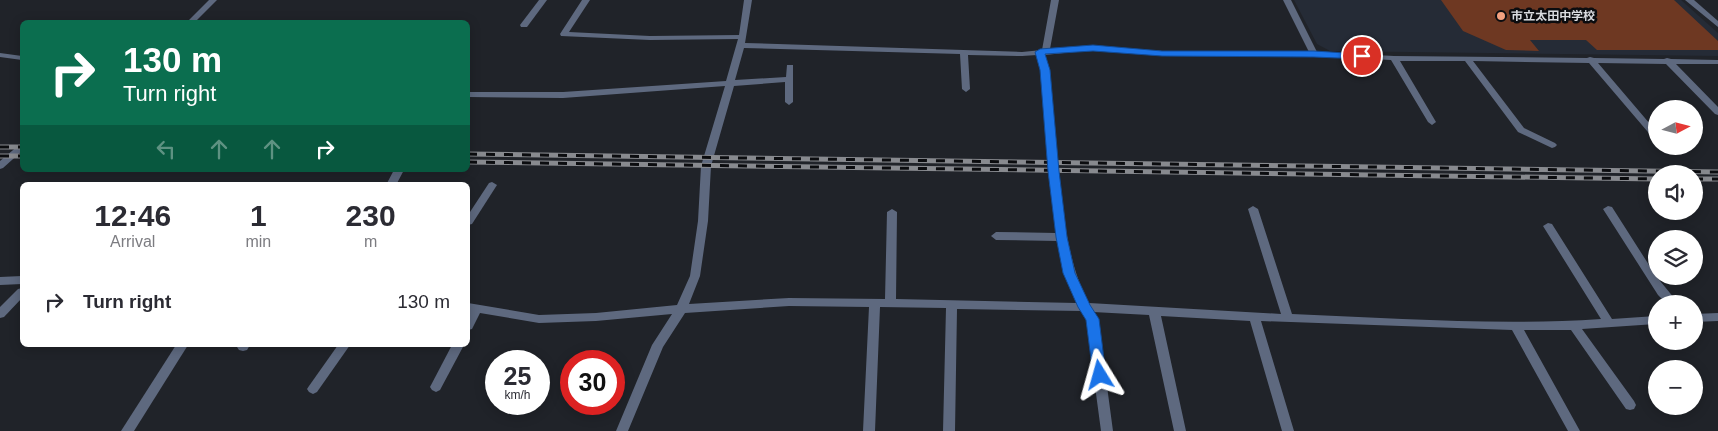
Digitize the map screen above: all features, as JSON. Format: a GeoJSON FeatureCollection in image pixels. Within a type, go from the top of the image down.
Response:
{"type":"FeatureCollection","features":[{"type":"Feature","properties":{"kind":"street"},"geometry":{"type":"LineString","coordinates":[[193,20],[213,0]]}},
{"type":"Feature","properties":{"kind":"street"},"geometry":{"type":"LineString","coordinates":[[524,25],[543,0]]}},
{"type":"Feature","properties":{"kind":"street"},"geometry":{"type":"LineString","coordinates":[[586,0],[564,34],[1022,54],[1093,48],[1162,53],[1718,62]]}},
{"type":"Feature","properties":{"kind":"street"},"geometry":{"type":"LineString","coordinates":[[622,431],[658,345],[681,310],[695,276],[703,222],[706,166],[742,41],[748,0]]}},
{"type":"Feature","properties":{"kind":"street"},"geometry":{"type":"LineString","coordinates":[[1055,0],[1043,52],[1053,171],[1069,273],[1084,307],[1092,319],[1107,431]]}},
{"type":"Feature","properties":{"kind":"street"},"geometry":{"type":"LineString","coordinates":[[1287,0],[1314,54]]}},
{"type":"Feature","properties":{"kind":"street"},"geometry":{"type":"LineString","coordinates":[[1689,0],[1718,25]]}},
{"type":"Feature","properties":{"kind":"street"},"geometry":{"type":"LineString","coordinates":[[964,51],[966,88]]}},
{"type":"Feature","properties":{"kind":"street"},"geometry":{"type":"LineString","coordinates":[[0,55],[20,58]]}},
{"type":"Feature","properties":{"kind":"street"},"geometry":{"type":"LineString","coordinates":[[1394,58],[1432,122]]}},
{"type":"Feature","properties":{"kind":"street"},"geometry":{"type":"LineString","coordinates":[[1468,59],[1521,130],[1552,145]]}},
{"type":"Feature","properties":{"kind":"street"},"geometry":{"type":"LineString","coordinates":[[1590,59],[1648,127]]}},
{"type":"Feature","properties":{"kind":"street"},"geometry":{"type":"LineString","coordinates":[[1667,60],[1718,112]]}},
{"type":"Feature","properties":{"kind":"street"},"geometry":{"type":"LineString","coordinates":[[789,102],[790,67]]}},
{"type":"Feature","properties":{"kind":"street"},"geometry":{"type":"LineString","coordinates":[[470,94],[563,95],[790,79]]}},
{"type":"Feature","properties":{"kind":"street"},"geometry":{"type":"LineString","coordinates":[[0,166],[20,149]]}},
{"type":"Feature","properties":{"kind":"street"},"geometry":{"type":"LineString","coordinates":[[470,219],[492,185]]}},
{"type":"Feature","properties":{"kind":"street"},"geometry":{"type":"LineString","coordinates":[[1252,209],[1288,318]]}},
{"type":"Feature","properties":{"kind":"street"},"geometry":{"type":"LineString","coordinates":[[1608,209],[1665,295]]}},
{"type":"Feature","properties":{"kind":"street"},"geometry":{"type":"LineString","coordinates":[[890,304],[892,212]]}},
{"type":"Feature","properties":{"kind":"street"},"geometry":{"type":"LineString","coordinates":[[1548,226],[1610,323]]}},
{"type":"Feature","properties":{"kind":"street"},"geometry":{"type":"LineString","coordinates":[[996,236],[1062,237]]}},
{"type":"Feature","properties":{"kind":"street"},"geometry":{"type":"LineString","coordinates":[[0,281],[20,277]]}},
{"type":"Feature","properties":{"kind":"street"},"geometry":{"type":"LineString","coordinates":[[0,314],[20,294]]}},
{"type":"Feature","properties":{"kind":"street"},"geometry":{"type":"LineString","coordinates":[[472,308],[539,319],[596,317],[724,305],[789,302],[1084,307],[1254,317],[1516,326],[1574,326],[1648,321]]}},
{"type":"Feature","properties":{"kind":"street"},"geometry":{"type":"LineString","coordinates":[[869,431],[874,303]]}},
{"type":"Feature","properties":{"kind":"street"},"geometry":{"type":"LineString","coordinates":[[948,431],[952,304]]}},
{"type":"Feature","properties":{"kind":"street"},"geometry":{"type":"LineString","coordinates":[[1154,311],[1180,431]]}},
{"type":"Feature","properties":{"kind":"street"},"geometry":{"type":"LineString","coordinates":[[1254,317],[1288,431]]}},
{"type":"Feature","properties":{"kind":"street"},"geometry":{"type":"LineString","coordinates":[[1703,318],[1718,317]]}},
{"type":"Feature","properties":{"kind":"street"},"geometry":{"type":"LineString","coordinates":[[1516,326],[1574,431]]}},
{"type":"Feature","properties":{"kind":"street"},"geometry":{"type":"LineString","coordinates":[[1574,326],[1630,405]]}},
{"type":"Feature","properties":{"kind":"street"},"geometry":{"type":"LineString","coordinates":[[128,431],[181,347]]}},
{"type":"Feature","properties":{"kind":"street"},"geometry":{"type":"LineString","coordinates":[[314,388],[343,347]]}},
{"type":"Feature","properties":{"kind":"street"},"geometry":{"type":"LineString","coordinates":[[436,387],[457,347]]}},
{"type":"Feature","properties":{"kind":"shaded area","name":"市立太田中学校"},"geometry":{"type":"Polygon","coordinates":[[[1294,0],[1681,0],[1718,33],[1718,56],[1330,51],[1317,44],[1294,0]]]}},
{"type":"Feature","properties":{"kind":"shaded area"},"geometry":{"type":"Polygon","coordinates":[[[1441,0],[1674,0],[1718,41],[1718,50],[1597,50],[1586,40],[1530,40],[1539,51],[1506,50],[1463,31],[1441,0]]]}},
{"type":"Feature","properties":{"kind":"railway"},"geometry":{"type":"LineString","coordinates":[[0,147],[20,147]]}},
{"type":"Feature","properties":{"kind":"railway"},"geometry":{"type":"LineString","coordinates":[[470,154],[1718,172]]}},
{"type":"Feature","properties":{"kind":"railway"},"geometry":{"type":"LineString","coordinates":[[0,156],[20,156]]}},
{"type":"Feature","properties":{"kind":"railway"},"geometry":{"type":"LineString","coordinates":[[470,162],[1648,179]]}},
{"type":"Feature","properties":{"kind":"railway"},"geometry":{"type":"LineString","coordinates":[[1703,179],[1718,179]]}},
{"type":"Feature","properties":{"kind":"place","name":"市立太田中学校"},"geometry":{"type":"Point","coordinates":[1501,16]}},
{"type":"Feature","properties":{"kind":"route"},"geometry":{"type":"LineString","coordinates":[[1100,375],[1092,319],[1084,307],[1069,273],[1062,237],[1053,171],[1045,70],[1040,52],[1093,48],[1162,53],[1362,56]]}}]}
